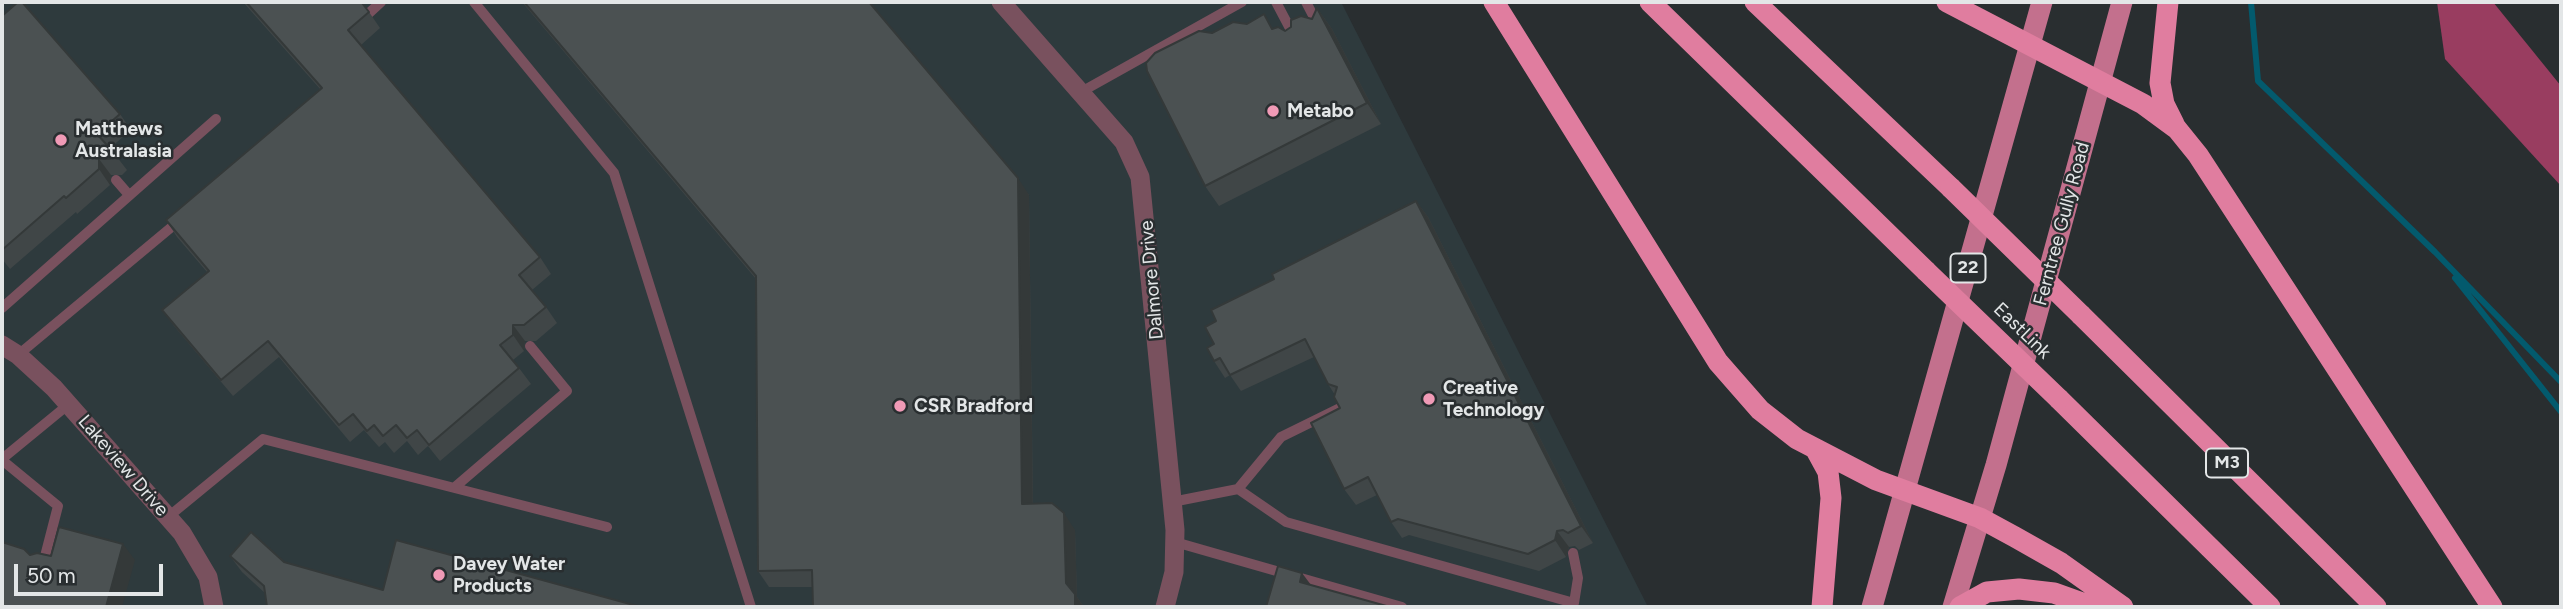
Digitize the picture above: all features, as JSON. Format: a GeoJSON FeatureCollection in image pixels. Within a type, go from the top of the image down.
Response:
{"type":"FeatureCollection","features":[{"type":"Feature","properties":{"kind":"highway"},"geometry":{"type":"LineString","coordinates":[[1494,2],[1718,362],[1760,410],[1816,450],[1893,488],[1980,518],[2061,563],[2123,607]]}},
{"type":"Feature","properties":{"kind":"highway","name":"EastLink"},"geometry":{"type":"LineString","coordinates":[[1650,2],[2059,398],[2270,607]]}},
{"type":"Feature","properties":{"kind":"highway","name":"M3"},"geometry":{"type":"LineString","coordinates":[[1755,2],[1951,188],[2376,607]]}},
{"type":"Feature","properties":{"kind":"highway"},"geometry":{"type":"LineString","coordinates":[[1947,2],[2143,104],[2177,129]]}},
{"type":"Feature","properties":{"kind":"highway"},"geometry":{"type":"LineString","coordinates":[[2168,2],[2160,83],[2164,104],[2177,129],[2198,155],[2492,607]]}},
{"type":"Feature","properties":{"kind":"highway"},"geometry":{"type":"LineString","coordinates":[[1816,450],[1824,461],[1830,483],[1822,607]]}},
{"type":"Feature","properties":{"kind":"highway"},"geometry":{"type":"LineString","coordinates":[[1961,607],[1987,592],[2019,589],[2054,593],[2093,607]]}},
{"type":"Feature","properties":{"kind":"main road","name":"22"},"geometry":{"type":"LineString","coordinates":[[1872,607],[2042,2]]}},
{"type":"Feature","properties":{"kind":"main road","name":"Ferntree Gully Road"},"geometry":{"type":"LineString","coordinates":[[1953,607],[2122,2]]}},
{"type":"Feature","properties":{"kind":"street","name":"Dalmore Drive"},"geometry":{"type":"LineString","coordinates":[[1000,2],[1124,142],[1140,177],[1175,542],[1174,572],[1165,607]]}},
{"type":"Feature","properties":{"kind":"street","name":"Lakeview Drive"},"geometry":{"type":"LineString","coordinates":[[10,350],[68,404],[168,517],[199,558],[208,577],[214,607]]}},
{"type":"Feature","properties":{"kind":"lane"},"geometry":{"type":"LineString","coordinates":[[368,13],[382,2]]}},
{"type":"Feature","properties":{"kind":"lane"},"geometry":{"type":"LineString","coordinates":[[474,2],[614,173],[751,607]]}},
{"type":"Feature","properties":{"kind":"lane"},"geometry":{"type":"LineString","coordinates":[[1081,92],[1242,2]]}},
{"type":"Feature","properties":{"kind":"lane"},"geometry":{"type":"LineString","coordinates":[[1276,2],[1299,44]]}},
{"type":"Feature","properties":{"kind":"lane"},"geometry":{"type":"LineString","coordinates":[[1306,2],[1322,33]]}},
{"type":"Feature","properties":{"kind":"lane"},"geometry":{"type":"LineString","coordinates":[[2,308],[216,118]]}},
{"type":"Feature","properties":{"kind":"lane"},"geometry":{"type":"LineString","coordinates":[[116,180],[129,195]]}},
{"type":"Feature","properties":{"kind":"lane"},"geometry":{"type":"LineString","coordinates":[[10,350],[192,209]]}},
{"type":"Feature","properties":{"kind":"lane"},"geometry":{"type":"LineString","coordinates":[[455,487],[567,391],[530,346]]}},
{"type":"Feature","properties":{"kind":"lane"},"geometry":{"type":"LineString","coordinates":[[43,564],[58,506],[2,459],[68,404]]}},
{"type":"Feature","properties":{"kind":"lane"},"geometry":{"type":"LineString","coordinates":[[1172,502],[1238,489],[1281,437],[1342,407]]}},
{"type":"Feature","properties":{"kind":"lane"},"geometry":{"type":"LineString","coordinates":[[168,517],[252,445],[263,439],[607,527]]}},
{"type":"Feature","properties":{"kind":"lane"},"geometry":{"type":"LineString","coordinates":[[1238,489],[1286,522],[1574,603],[1578,578],[1573,553]]}},
{"type":"Feature","properties":{"kind":"lane"},"geometry":{"type":"LineString","coordinates":[[1175,542],[1402,607]]}},
{"type":"Feature","properties":{"kind":"shaded area"},"geometry":{"type":"Polygon","coordinates":[[[2,2],[1341,2],[1648,607],[2,607],[2,2]]]}},
{"type":"Feature","properties":{"kind":"shaded area"},"geometry":{"type":"Polygon","coordinates":[[[2437,2],[2493,2],[2561,86],[2561,186],[2445,59],[2437,2]]]}},
{"type":"Feature","properties":{"kind":"building","name":"Matthews Australasia"},"geometry":{"type":"Polygon","coordinates":[[[18,2],[22,2],[120,114],[97,134],[115,154],[110,159],[99,159],[99,169],[2,250],[2,16],[18,2]]]}},
{"type":"Feature","properties":{"kind":"building"},"geometry":{"type":"Polygon","coordinates":[[[246,2],[362,3],[369,12],[348,30],[540,257],[519,275],[546,307],[524,325],[513,325],[513,335],[500,345],[519,368],[429,445],[417,430],[407,438],[396,425],[383,436],[374,425],[367,431],[353,414],[339,425],[268,341],[221,380],[162,310],[209,271],[166,220],[322,88],[246,2]]]}},
{"type":"Feature","properties":{"kind":"building","name":"CSR Bradford"},"geometry":{"type":"Polygon","coordinates":[[[524,2],[869,2],[1018,178],[1022,504],[1052,503],[1064,513],[1066,583],[1075,594],[1075,607],[813,607],[812,570],[758,571],[756,276],[524,2]]]}},
{"type":"Feature","properties":{"kind":"building","name":"Metabo"},"geometry":{"type":"Polygon","coordinates":[[[1317,8],[1367,103],[1205,186],[1147,71],[1146,63],[1155,53],[1199,31],[1212,33],[1233,22],[1247,24],[1264,14],[1272,29],[1278,27],[1285,31],[1291,27],[1291,20],[1301,16],[1312,19],[1317,8]]]}},
{"type":"Feature","properties":{"kind":"building","name":"Creative Technology"},"geometry":{"type":"Polygon","coordinates":[[[1416,201],[1581,526],[1568,533],[1557,531],[1555,540],[1528,554],[1398,519],[1391,522],[1368,477],[1344,489],[1311,423],[1340,408],[1334,397],[1337,387],[1328,384],[1305,339],[1230,375],[1220,358],[1214,361],[1207,348],[1214,344],[1205,327],[1216,321],[1211,310],[1274,279],[1272,274],[1416,201]]]}},
{"type":"Feature","properties":{"kind":"building"},"geometry":{"type":"Polygon","coordinates":[[[59,527],[123,544],[106,607],[2,607],[2,542],[24,549],[30,555],[37,553],[51,556],[59,527]]]}},
{"type":"Feature","properties":{"kind":"building"},"geometry":{"type":"Polygon","coordinates":[[[251,532],[284,562],[383,590],[396,540],[641,607],[267,607],[264,586],[230,556],[251,532]]]}},
{"type":"Feature","properties":{"kind":"building"},"geometry":{"type":"Polygon","coordinates":[[[1278,566],[1302,573],[1300,582],[1390,607],[1266,607],[1278,566]]]}},
{"type":"Feature","properties":{"kind":"waterway"},"geometry":{"type":"LineString","coordinates":[[2251,2],[2258,81],[2435,252],[2561,382]]}},
{"type":"Feature","properties":{"kind":"waterway"},"geometry":{"type":"LineString","coordinates":[[2455,278],[2561,412]]}},
{"type":"Feature","properties":{"kind":"place","name":"Metabo"},"geometry":{"type":"Point","coordinates":[1273,111]}},
{"type":"Feature","properties":{"kind":"place","name":"Matthews Australasia"},"geometry":{"type":"Point","coordinates":[61,140]}},
{"type":"Feature","properties":{"kind":"place","name":"Creative Technology"},"geometry":{"type":"Point","coordinates":[1429,399]}},
{"type":"Feature","properties":{"kind":"place","name":"CSR Bradford"},"geometry":{"type":"Point","coordinates":[900,406]}},
{"type":"Feature","properties":{"kind":"place","name":"Davey Water Products"},"geometry":{"type":"Point","coordinates":[439,575]}}]}
